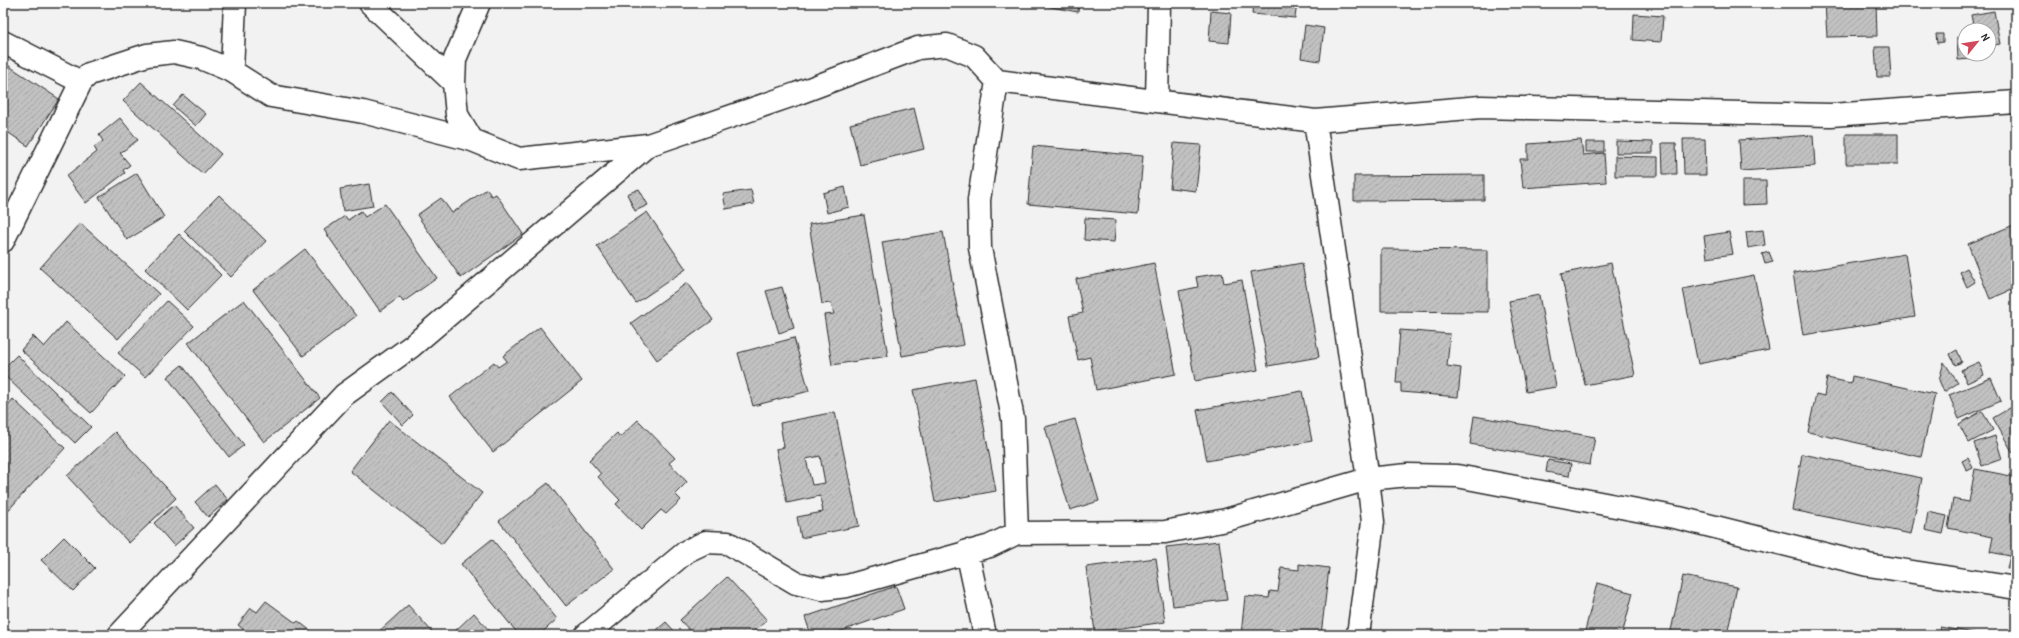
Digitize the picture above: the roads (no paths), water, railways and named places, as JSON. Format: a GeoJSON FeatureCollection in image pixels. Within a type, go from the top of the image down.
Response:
{"type":"FeatureCollection","features":[{"type":"Feature","properties":{"kind":"street"},"geometry":{"type":"LineString","coordinates":[[232,71],[235,3]]}},
{"type":"Feature","properties":{"kind":"street"},"geometry":{"type":"LineString","coordinates":[[370,3],[454,84]]}},
{"type":"Feature","properties":{"kind":"street"},"geometry":{"type":"LineString","coordinates":[[472,140],[457,115],[454,84],[455,59],[479,3]]}},
{"type":"Feature","properties":{"kind":"street"},"geometry":{"type":"LineString","coordinates":[[1157,101],[1158,3]]}},
{"type":"Feature","properties":{"kind":"street"},"geometry":{"type":"LineString","coordinates":[[3,42],[81,82]]}},
{"type":"Feature","properties":{"kind":"street"},"geometry":{"type":"LineString","coordinates":[[3,241],[81,82],[89,74],[146,55],[174,52],[201,58],[232,71],[271,96],[363,112],[472,140],[519,159],[648,145],[796,94],[918,48],[947,45],[974,56],[997,81],[1315,121],[1480,106],[1831,114],[2016,102]]}},
{"type":"Feature","properties":{"kind":"street"},"geometry":{"type":"LineString","coordinates":[[997,81],[979,200],[980,248],[1013,419],[1017,533]]}},
{"type":"Feature","properties":{"kind":"street"},"geometry":{"type":"LineString","coordinates":[[1315,121],[1368,479],[1373,522],[1358,635]]}},
{"type":"Feature","properties":{"kind":"street"},"geometry":{"type":"LineString","coordinates":[[119,635],[344,395],[412,346],[648,145]]}},
{"type":"Feature","properties":{"kind":"street"},"geometry":{"type":"LineString","coordinates":[[586,635],[687,551],[706,542],[728,543],[796,582],[822,588],[847,586],[967,551],[990,546],[1017,533],[1165,532],[1226,520],[1368,479],[1408,475],[1457,476],[1679,518],[1868,565],[2016,588]]}},
{"type":"Feature","properties":{"kind":"street"},"geometry":{"type":"LineString","coordinates":[[967,551],[985,635]]}}]}
